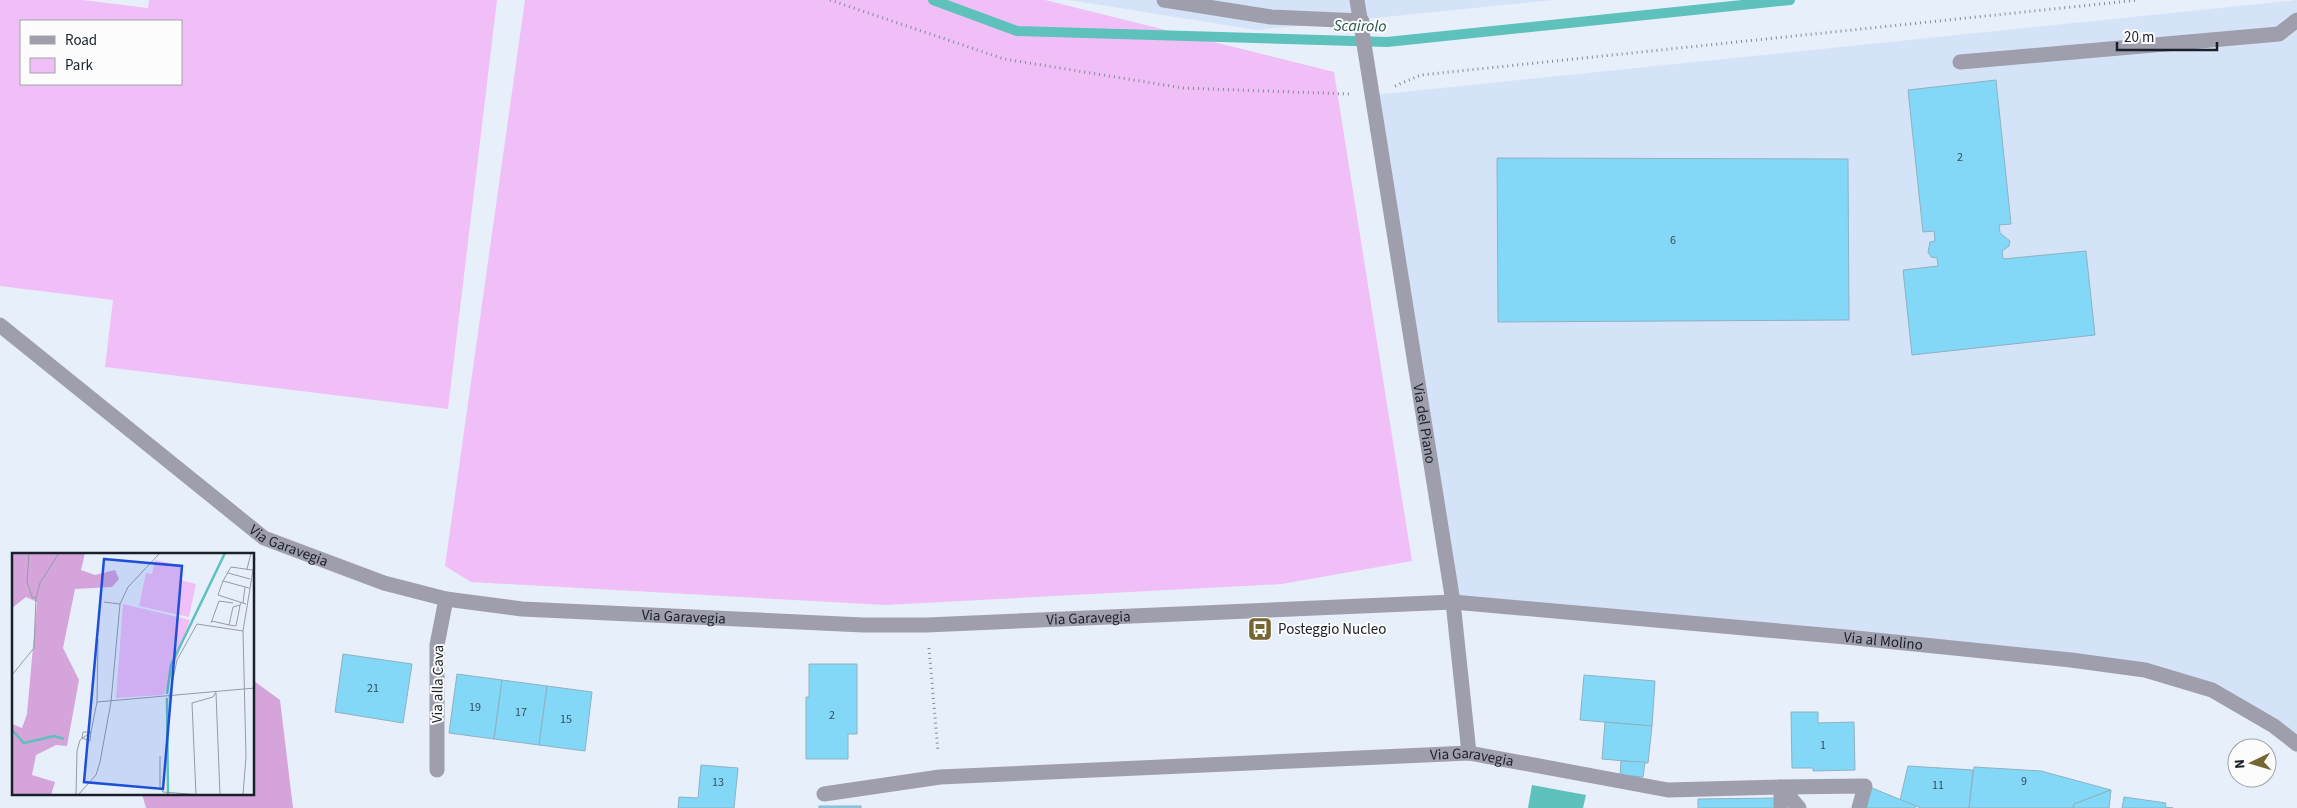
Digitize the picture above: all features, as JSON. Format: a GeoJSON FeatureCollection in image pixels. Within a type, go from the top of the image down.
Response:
{"type":"FeatureCollection","features":[{"type":"Feature","properties":{"kind":"street"},"geometry":{"type":"LineString","coordinates":[[1164,0],[1271,17],[1362,20]]}},
{"type":"Feature","properties":{"kind":"street","name":"Via del Piano"},"geometry":{"type":"LineString","coordinates":[[1357,0],[1374,95],[1453,602],[1469,753]]}},
{"type":"Feature","properties":{"kind":"street"},"geometry":{"type":"LineString","coordinates":[[1960,62],[2279,34],[2297,20]]}},
{"type":"Feature","properties":{"kind":"street","name":"Via Garavegia"},"geometry":{"type":"LineString","coordinates":[[0,325],[264,538],[384,583],[446,599],[522,609],[863,625],[927,625],[1453,602]]}},
{"type":"Feature","properties":{"kind":"street","name":"Via alla Cava"},"geometry":{"type":"LineString","coordinates":[[437,770],[437,645],[446,599]]}},
{"type":"Feature","properties":{"kind":"street","name":"Via al Molino"},"geometry":{"type":"LineString","coordinates":[[1453,602],[1846,637],[2071,660],[2145,670],[2212,690],[2274,726],[2297,744]]}},
{"type":"Feature","properties":{"kind":"street","name":"Via Garavegia"},"geometry":{"type":"LineString","coordinates":[[824,794],[940,777],[1469,753],[1668,790],[1865,786],[1859,808]]}},
{"type":"Feature","properties":{"kind":"street"},"geometry":{"type":"LineString","coordinates":[[1781,787],[1781,808]]}},
{"type":"Feature","properties":{"kind":"street"},"geometry":{"type":"LineString","coordinates":[[1781,787],[1799,808]]}},
{"type":"Feature","properties":{"kind":"path"},"geometry":{"type":"LineString","coordinates":[[830,0],[1004,59],[1183,88],[1374,95],[1421,75],[2139,0]]}},
{"type":"Feature","properties":{"kind":"path"},"geometry":{"type":"LineString","coordinates":[[927,625],[940,777]]}},
{"type":"Feature","properties":{"kind":"shaded area"},"geometry":{"type":"Polygon","coordinates":[[[1069,0],[1553,0],[1257,30],[1069,0]]]}},
{"type":"Feature","properties":{"kind":"shaded area"},"geometry":{"type":"Polygon","coordinates":[[[2297,0],[2297,753],[2212,690],[2071,660],[1453,602],[1374,95],[2297,0]]]}},
{"type":"Feature","properties":{"kind":"shaded area"},"geometry":{"type":"Polygon","coordinates":[[[255,682],[280,700],[293,808],[146,808],[143,796],[255,796],[255,682]]]}},
{"type":"Feature","properties":{"kind":"shaded area"},"geometry":{"type":"Polygon","coordinates":[[[1532,785],[1586,795],[1583,808],[1528,808],[1532,785]]]}},
{"type":"Feature","properties":{"kind":"green space"},"geometry":{"type":"Polygon","coordinates":[[[0,0],[82,0],[148,8],[149,0],[497,0],[448,409],[105,367],[113,300],[0,286],[0,0]]]}},
{"type":"Feature","properties":{"kind":"green space"},"geometry":{"type":"Polygon","coordinates":[[[525,0],[1045,0],[1334,72],[1412,561],[1282,584],[886,605],[471,582],[445,566],[525,0]]]}},
{"type":"Feature","properties":{"kind":"building"},"geometry":{"type":"Polygon","coordinates":[[[1996,80],[2011,224],[1999,225],[2000,233],[2010,241],[2009,246],[2002,251],[2003,259],[2086,251],[2095,335],[1912,355],[1903,270],[1938,266],[1937,258],[1931,257],[1928,252],[1930,242],[1935,241],[1934,231],[1923,232],[1908,90],[1996,80]]]}},
{"type":"Feature","properties":{"kind":"building"},"geometry":{"type":"Polygon","coordinates":[[[1497,158],[1848,159],[1849,320],[1498,322],[1497,158]]]}},
{"type":"Feature","properties":{"kind":"building"},"geometry":{"type":"Polygon","coordinates":[[[343,654],[412,664],[403,723],[335,712],[343,654]]]}},
{"type":"Feature","properties":{"kind":"building"},"geometry":{"type":"Polygon","coordinates":[[[809,664],[857,664],[857,734],[848,734],[848,759],[806,759],[806,697],[809,697],[809,664]]]}},
{"type":"Feature","properties":{"kind":"building"},"geometry":{"type":"Polygon","coordinates":[[[457,674],[502,680],[494,739],[449,733],[457,674]]]}},
{"type":"Feature","properties":{"kind":"building"},"geometry":{"type":"Polygon","coordinates":[[[1584,675],[1655,681],[1652,726],[1580,720],[1584,675]]]}},
{"type":"Feature","properties":{"kind":"building"},"geometry":{"type":"Polygon","coordinates":[[[502,680],[547,686],[539,745],[494,739],[502,680]]]}},
{"type":"Feature","properties":{"kind":"building"},"geometry":{"type":"Polygon","coordinates":[[[547,686],[592,692],[585,751],[539,745],[547,686]]]}},
{"type":"Feature","properties":{"kind":"building"},"geometry":{"type":"Polygon","coordinates":[[[1791,712],[1818,712],[1818,723],[1854,722],[1855,770],[1813,771],[1813,768],[1792,768],[1791,712]]]}},
{"type":"Feature","properties":{"kind":"building"},"geometry":{"type":"Polygon","coordinates":[[[1605,722],[1652,726],[1648,763],[1602,759],[1605,722]]]}},
{"type":"Feature","properties":{"kind":"building"},"geometry":{"type":"Polygon","coordinates":[[[1621,761],[1645,762],[1643,777],[1620,775],[1621,761]]]}},
{"type":"Feature","properties":{"kind":"building"},"geometry":{"type":"Polygon","coordinates":[[[701,765],[738,768],[734,808],[678,808],[679,797],[698,798],[701,765]]]}},
{"type":"Feature","properties":{"kind":"building"},"geometry":{"type":"Polygon","coordinates":[[[1908,766],[1973,770],[1969,808],[1921,808],[1900,800],[1908,766]]]}},
{"type":"Feature","properties":{"kind":"building"},"geometry":{"type":"Polygon","coordinates":[[[1974,767],[2041,771],[2111,790],[2074,804],[2073,808],[1969,808],[1974,767]]]}},
{"type":"Feature","properties":{"kind":"building"},"geometry":{"type":"Polygon","coordinates":[[[1872,788],[1916,806],[1915,808],[1864,808],[1872,788]]]}},
{"type":"Feature","properties":{"kind":"building"},"geometry":{"type":"Polygon","coordinates":[[[2111,790],[2109,808],[2073,808],[2074,804],[2111,790]]]}},
{"type":"Feature","properties":{"kind":"building"},"geometry":{"type":"Polygon","coordinates":[[[2124,797],[2166,803],[2165,807],[2173,808],[2122,808],[2124,797]]]}},
{"type":"Feature","properties":{"kind":"building"},"geometry":{"type":"Polygon","coordinates":[[[1778,798],[1777,808],[1698,808],[1698,799],[1778,798]]]}},
{"type":"Feature","properties":{"kind":"building"},"geometry":{"type":"Polygon","coordinates":[[[819,806],[861,806],[861,808],[819,808],[819,806]]]}},
{"type":"Feature","properties":{"kind":"waterway","name":"Scairolo"},"geometry":{"type":"LineString","coordinates":[[933,0],[1017,31],[1387,42],[1790,0]]}},
{"type":"Feature","properties":{"kind":"place","name":"Posteggio Nucleo"},"geometry":{"type":"Point","coordinates":[1260,629]}}]}
